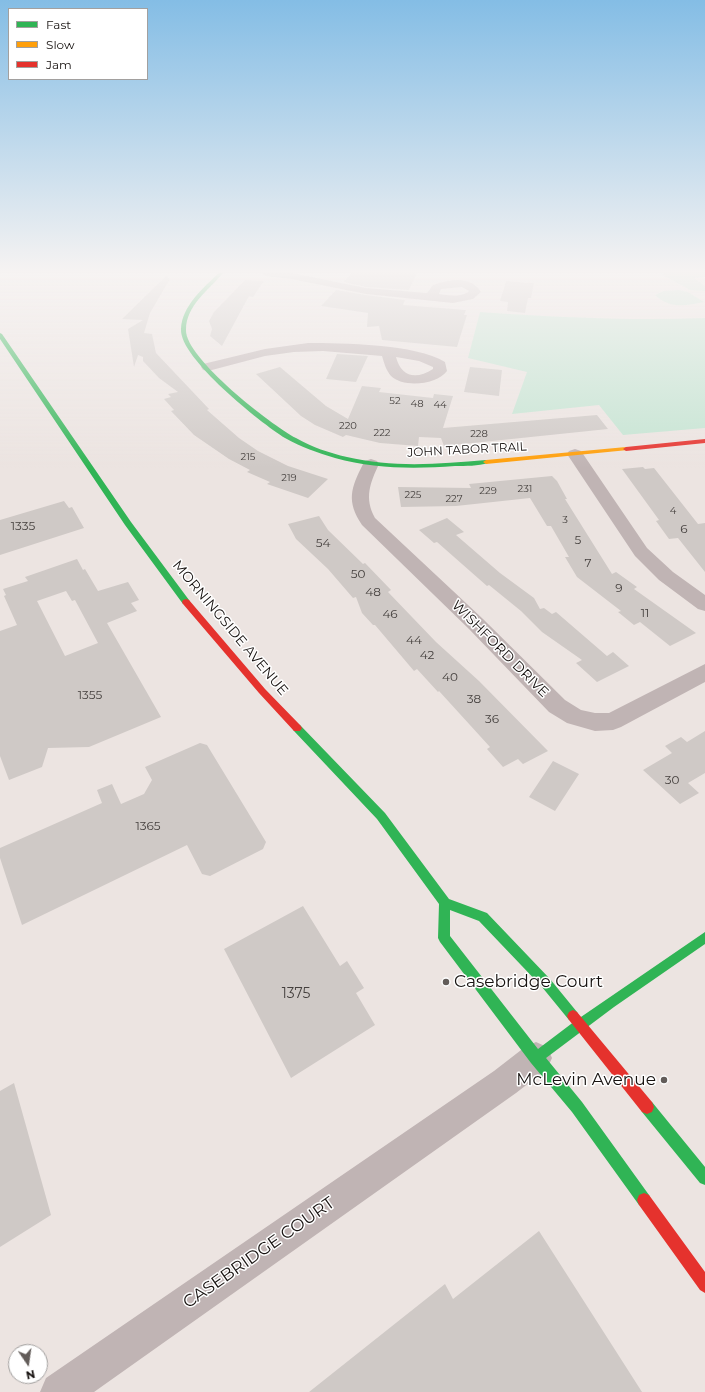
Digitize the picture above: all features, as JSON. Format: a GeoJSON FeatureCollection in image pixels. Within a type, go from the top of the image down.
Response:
{"type":"FeatureCollection","features":[{"type":"Feature","properties":{"kind":"main road","name":"MORNINGSIDE AVENUE"},"geometry":{"type":"LineString","coordinates":[[2,338],[128,522],[187,603],[262,691],[381,816],[445,903]]}},
{"type":"Feature","properties":{"kind":"main road","name":"JOHN TABOR TRAIL"},"geometry":{"type":"LineString","coordinates":[[184,338],[191,351],[266,422],[290,437],[330,454],[371,464],[441,465],[705,441]]}},
{"type":"Feature","properties":{"kind":"main road"},"geometry":{"type":"LineString","coordinates":[[705,1178],[546,984],[483,917],[445,903],[444,938],[536,1058],[577,1107],[705,1285]]}},
{"type":"Feature","properties":{"kind":"main road"},"geometry":{"type":"LineString","coordinates":[[536,1058],[705,937]]}},
{"type":"Feature","properties":{"kind":"street"},"geometry":{"type":"LineString","coordinates":[[208,367],[293,347],[323,347],[388,353]]}},
{"type":"Feature","properties":{"kind":"street"},"geometry":{"type":"LineString","coordinates":[[575,454],[641,552],[666,576],[705,604]]}},
{"type":"Feature","properties":{"kind":"street","name":"WISHFORD DRIVE"},"geometry":{"type":"LineString","coordinates":[[371,464],[359,492],[358,500],[363,514],[368,521],[476,624],[557,706],[575,717],[595,722],[613,721],[705,672]]}},
{"type":"Feature","properties":{"kind":"street","name":"CASEBRIDGE COURT"},"geometry":{"type":"LineString","coordinates":[[60,1392],[505,1082],[536,1058]]}},
{"type":"Feature","properties":{"kind":"green space"},"geometry":{"type":"Polygon","coordinates":[[[473,338],[705,338],[705,428],[623,435],[599,405],[512,414],[527,372],[468,358],[473,338]]]}},
{"type":"Feature","properties":{"kind":"building"},"geometry":{"type":"Polygon","coordinates":[[[129,338],[153,338],[156,353],[209,409],[207,410],[239,438],[258,451],[288,466],[328,479],[308,498],[267,484],[270,482],[247,472],[250,470],[229,459],[194,435],[171,411],[174,410],[164,399],[171,397],[168,394],[178,392],[159,378],[143,361],[143,357],[138,355],[134,367],[129,338]]]}},
{"type":"Feature","properties":{"kind":"building"},"geometry":{"type":"Polygon","coordinates":[[[212,338],[226,338],[222,346],[212,338]]]}},
{"type":"Feature","properties":{"kind":"building"},"geometry":{"type":"Polygon","coordinates":[[[382,338],[460,338],[457,347],[382,340],[382,338]]]}},
{"type":"Feature","properties":{"kind":"building"},"geometry":{"type":"Polygon","coordinates":[[[337,354],[368,356],[356,382],[326,379],[337,354]]]}},
{"type":"Feature","properties":{"kind":"building"},"geometry":{"type":"Polygon","coordinates":[[[280,367],[326,406],[348,419],[362,386],[381,388],[379,392],[433,398],[434,394],[453,396],[443,428],[597,415],[608,429],[444,446],[441,438],[419,437],[418,446],[380,443],[346,435],[343,437],[315,425],[301,416],[256,374],[280,367]]]}},
{"type":"Feature","properties":{"kind":"building"},"geometry":{"type":"Polygon","coordinates":[[[470,367],[502,370],[499,396],[464,392],[470,367]]]}},
{"type":"Feature","properties":{"kind":"building"},"geometry":{"type":"Polygon","coordinates":[[[643,467],[645,469],[654,468],[698,524],[705,523],[705,572],[678,538],[669,539],[656,521],[659,520],[622,469],[643,467]]]}},
{"type":"Feature","properties":{"kind":"building"},"geometry":{"type":"Polygon","coordinates":[[[552,476],[557,481],[567,499],[565,499],[612,574],[616,572],[637,587],[634,589],[696,633],[670,646],[640,622],[634,625],[618,612],[621,611],[577,577],[565,557],[569,557],[551,526],[547,526],[530,498],[456,506],[401,507],[398,487],[471,488],[469,484],[552,476]]]}},
{"type":"Feature","properties":{"kind":"building"},"geometry":{"type":"Polygon","coordinates":[[[64,501],[69,508],[72,507],[84,528],[0,555],[0,520],[64,501]]]}},
{"type":"Feature","properties":{"kind":"building"},"geometry":{"type":"Polygon","coordinates":[[[319,516],[328,530],[363,564],[365,563],[391,590],[388,592],[436,642],[479,681],[548,751],[523,764],[518,759],[503,767],[487,749],[490,747],[439,691],[438,692],[417,669],[414,671],[375,625],[373,625],[362,613],[356,597],[353,598],[328,569],[296,539],[288,524],[319,516]]]}},
{"type":"Feature","properties":{"kind":"building"},"geometry":{"type":"Polygon","coordinates":[[[447,518],[464,532],[456,535],[500,573],[534,598],[540,609],[544,608],[552,614],[556,612],[607,656],[613,652],[629,666],[597,682],[576,663],[582,660],[542,632],[521,611],[489,585],[487,586],[437,542],[434,543],[419,530],[447,518]]]}},
{"type":"Feature","properties":{"kind":"building"},"geometry":{"type":"Polygon","coordinates":[[[77,559],[83,570],[85,569],[98,591],[128,582],[139,600],[131,603],[137,611],[107,623],[161,717],[89,747],[48,748],[42,767],[9,780],[0,756],[0,631],[17,625],[4,596],[6,595],[3,589],[28,581],[25,577],[77,559]],[[66,591],[37,601],[65,656],[98,643],[75,600],[72,601],[66,591]]]}},
{"type":"Feature","properties":{"kind":"building"},"geometry":{"type":"Polygon","coordinates":[[[705,731],[705,773],[688,783],[699,793],[680,804],[643,770],[672,753],[665,746],[681,737],[687,742],[705,731]]]}},
{"type":"Feature","properties":{"kind":"building"},"geometry":{"type":"Polygon","coordinates":[[[200,743],[207,745],[266,842],[263,849],[210,876],[202,874],[187,845],[22,925],[0,858],[0,848],[102,803],[97,790],[112,784],[121,804],[144,794],[152,780],[145,767],[200,743]]]}},
{"type":"Feature","properties":{"kind":"building"},"geometry":{"type":"Polygon","coordinates":[[[553,761],[579,774],[555,811],[529,797],[553,761]]]}},
{"type":"Feature","properties":{"kind":"building"},"geometry":{"type":"Polygon","coordinates":[[[303,906],[340,966],[347,961],[364,988],[356,993],[375,1025],[291,1078],[224,949],[303,906]]]}},
{"type":"Feature","properties":{"kind":"building"},"geometry":{"type":"Polygon","coordinates":[[[14,1083],[51,1215],[0,1247],[0,1091],[14,1083]]]}},
{"type":"Feature","properties":{"kind":"building"},"geometry":{"type":"Polygon","coordinates":[[[539,1231],[642,1392],[309,1392],[445,1284],[453,1299],[539,1231]]]}},
{"type":"Feature","properties":{"kind":"traffic: fast"},"geometry":{"type":"LineString","coordinates":[[2,338],[128,523],[186,602]]}},
{"type":"Feature","properties":{"kind":"traffic: fast"},"geometry":{"type":"LineString","coordinates":[[185,338],[192,352],[212,374],[250,409],[275,428],[301,444],[338,457],[380,465],[416,466],[486,462]]}},
{"type":"Feature","properties":{"kind":"traffic: fast"},"geometry":{"type":"LineString","coordinates":[[297,728],[381,816],[445,903],[483,917],[546,983],[573,1016]]}},
{"type":"Feature","properties":{"kind":"traffic: fast"},"geometry":{"type":"LineString","coordinates":[[445,903],[444,938],[502,1014],[577,1107],[644,1200]]}},
{"type":"Feature","properties":{"kind":"traffic: fast"},"geometry":{"type":"LineString","coordinates":[[536,1058],[610,1003],[705,937]]}},
{"type":"Feature","properties":{"kind":"traffic: fast"},"geometry":{"type":"LineString","coordinates":[[647,1107],[705,1178]]}},
{"type":"Feature","properties":{"kind":"traffic: slow"},"geometry":{"type":"LineString","coordinates":[[486,462],[626,449]]}},
{"type":"Feature","properties":{"kind":"traffic: jam"},"geometry":{"type":"LineString","coordinates":[[626,449],[705,441]]}},
{"type":"Feature","properties":{"kind":"traffic: jam"},"geometry":{"type":"LineString","coordinates":[[186,602],[262,691],[297,728]]}},
{"type":"Feature","properties":{"kind":"traffic: jam"},"geometry":{"type":"LineString","coordinates":[[573,1016],[647,1107]]}},
{"type":"Feature","properties":{"kind":"traffic: jam"},"geometry":{"type":"LineString","coordinates":[[644,1200],[705,1285]]}},
{"type":"Feature","properties":{"kind":"place","name":"Casebridge Court"},"geometry":{"type":"Point","coordinates":[446,982]}},
{"type":"Feature","properties":{"kind":"place","name":"McLevin Avenue"},"geometry":{"type":"Point","coordinates":[664,1080]}}]}
